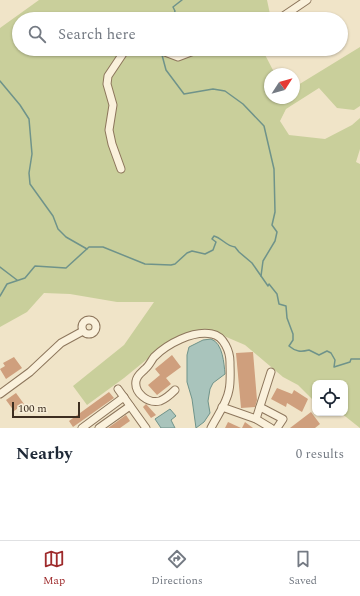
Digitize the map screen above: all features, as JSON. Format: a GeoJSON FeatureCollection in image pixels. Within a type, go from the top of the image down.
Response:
{"type":"FeatureCollection","features":[{"type":"Feature","properties":{"kind":"street"},"geometry":{"type":"LineString","coordinates":[[290,12],[307,0]]}},
{"type":"Feature","properties":{"kind":"street"},"geometry":{"type":"LineString","coordinates":[[121,56],[108,76],[107,84],[113,105],[109,130],[112,144],[121,169]]}},
{"type":"Feature","properties":{"kind":"street"},"geometry":{"type":"LineString","coordinates":[[0,394],[30,372],[61,343],[83,331]]}},
{"type":"Feature","properties":{"kind":"street"},"geometry":{"type":"LineString","coordinates":[[175,390],[160,401],[145,399],[136,387],[136,381],[154,358],[166,348],[192,336],[214,334],[228,348],[230,354],[229,390],[222,408],[211,428]]}},
{"type":"Feature","properties":{"kind":"street"},"geometry":{"type":"LineString","coordinates":[[256,419],[271,372]]}},
{"type":"Feature","properties":{"kind":"street"},"geometry":{"type":"LineString","coordinates":[[118,389],[146,428]]}},
{"type":"Feature","properties":{"kind":"street"},"geometry":{"type":"LineString","coordinates":[[82,428],[124,397]]}},
{"type":"Feature","properties":{"kind":"street"},"geometry":{"type":"LineString","coordinates":[[99,428],[130,406]]}},
{"type":"Feature","properties":{"kind":"street"},"geometry":{"type":"LineString","coordinates":[[260,406],[283,419],[277,428]]}},
{"type":"Feature","properties":{"kind":"street"},"geometry":{"type":"LineString","coordinates":[[222,408],[256,419],[270,428]]}},
{"type":"Feature","properties":{"kind":"green space"},"geometry":{"type":"Polygon","coordinates":[[[39,0],[267,0],[270,12],[22,12],[39,0]]]}},
{"type":"Feature","properties":{"kind":"green space"},"geometry":{"type":"Polygon","coordinates":[[[12,19],[12,56],[266,56],[272,68],[264,68],[264,104],[294,104],[286,109],[280,121],[289,135],[325,139],[352,125],[360,118],[360,149],[356,162],[360,164],[360,428],[345,416],[348,416],[348,380],[312,380],[312,399],[298,385],[283,377],[245,345],[210,330],[202,331],[151,356],[87,405],[73,386],[124,345],[154,302],[117,302],[70,294],[44,293],[27,312],[0,327],[0,28],[12,19]]]}},
{"type":"Feature","properties":{"kind":"green space"},"geometry":{"type":"Polygon","coordinates":[[[360,47],[360,106],[354,110],[337,108],[319,88],[300,100],[300,84],[345,56],[348,56],[348,54],[360,47]]]}},
{"type":"Feature","properties":{"kind":"water"},"geometry":{"type":"Polygon","coordinates":[[[211,339],[215,341],[220,349],[225,374],[213,383],[210,389],[208,401],[210,413],[204,422],[196,428],[192,399],[187,382],[187,355],[189,347],[203,340],[211,339]]]}},
{"type":"Feature","properties":{"kind":"water"},"geometry":{"type":"Polygon","coordinates":[[[170,409],[176,416],[171,420],[175,428],[161,428],[155,419],[170,409]]]}},
{"type":"Feature","properties":{"kind":"building"},"geometry":{"type":"Polygon","coordinates":[[[253,352],[257,400],[255,407],[241,408],[236,353],[253,352]]]}},
{"type":"Feature","properties":{"kind":"building"},"geometry":{"type":"Polygon","coordinates":[[[172,355],[181,367],[166,378],[171,384],[157,395],[148,385],[160,375],[155,369],[172,355]]]}},
{"type":"Feature","properties":{"kind":"building"},"geometry":{"type":"Polygon","coordinates":[[[14,357],[22,368],[6,379],[0,369],[5,366],[3,363],[14,357]]]}},
{"type":"Feature","properties":{"kind":"building"},"geometry":{"type":"Polygon","coordinates":[[[277,388],[292,394],[294,390],[308,399],[302,412],[287,403],[286,407],[271,399],[277,388]]]}},
{"type":"Feature","properties":{"kind":"building"},"geometry":{"type":"Polygon","coordinates":[[[109,392],[114,398],[73,427],[69,421],[109,392]]]}},
{"type":"Feature","properties":{"kind":"building"},"geometry":{"type":"Polygon","coordinates":[[[16,393],[24,404],[14,411],[6,400],[16,393]]]}},
{"type":"Feature","properties":{"kind":"building"},"geometry":{"type":"Polygon","coordinates":[[[146,404],[156,415],[151,418],[143,407],[146,404]]]}},
{"type":"Feature","properties":{"kind":"building"},"geometry":{"type":"Polygon","coordinates":[[[311,412],[312,416],[314,416],[320,424],[315,428],[290,428],[311,412]]]}},
{"type":"Feature","properties":{"kind":"building"},"geometry":{"type":"Polygon","coordinates":[[[126,415],[130,421],[120,428],[108,428],[126,415]]]}},
{"type":"Feature","properties":{"kind":"building"},"geometry":{"type":"Polygon","coordinates":[[[228,422],[241,428],[225,428],[228,422]]]}},
{"type":"Feature","properties":{"kind":"building"},"geometry":{"type":"Polygon","coordinates":[[[245,422],[253,428],[242,428],[245,422]]]}},
{"type":"Feature","properties":{"kind":"waterway"},"geometry":{"type":"LineString","coordinates":[[175,12],[173,7],[182,0]]}},
{"type":"Feature","properties":{"kind":"waterway"},"geometry":{"type":"LineString","coordinates":[[162,56],[166,70],[184,94],[213,89],[225,91],[243,104],[264,126],[274,169],[275,212],[272,225],[277,232],[275,241],[263,261],[261,276]]}},
{"type":"Feature","properties":{"kind":"waterway"},"geometry":{"type":"LineString","coordinates":[[0,81],[20,105],[29,119],[32,154],[29,173],[30,184],[53,216],[58,229],[66,237],[87,249]]}},
{"type":"Feature","properties":{"kind":"waterway"},"geometry":{"type":"LineString","coordinates":[[0,296],[7,284],[25,278],[35,266],[66,268],[89,247],[103,247],[145,264],[171,265],[175,264],[187,253],[192,251],[205,254],[213,250],[216,242],[212,239],[214,236],[235,247],[252,263],[268,286],[269,284],[277,294],[279,304],[286,306],[287,318],[293,334],[293,340],[289,346],[296,350],[309,350],[319,355],[327,351],[331,353],[335,360],[334,367],[350,362],[351,359],[360,359]]}},
{"type":"Feature","properties":{"kind":"waterway"},"geometry":{"type":"LineString","coordinates":[[0,267],[17,280]]}}]}
